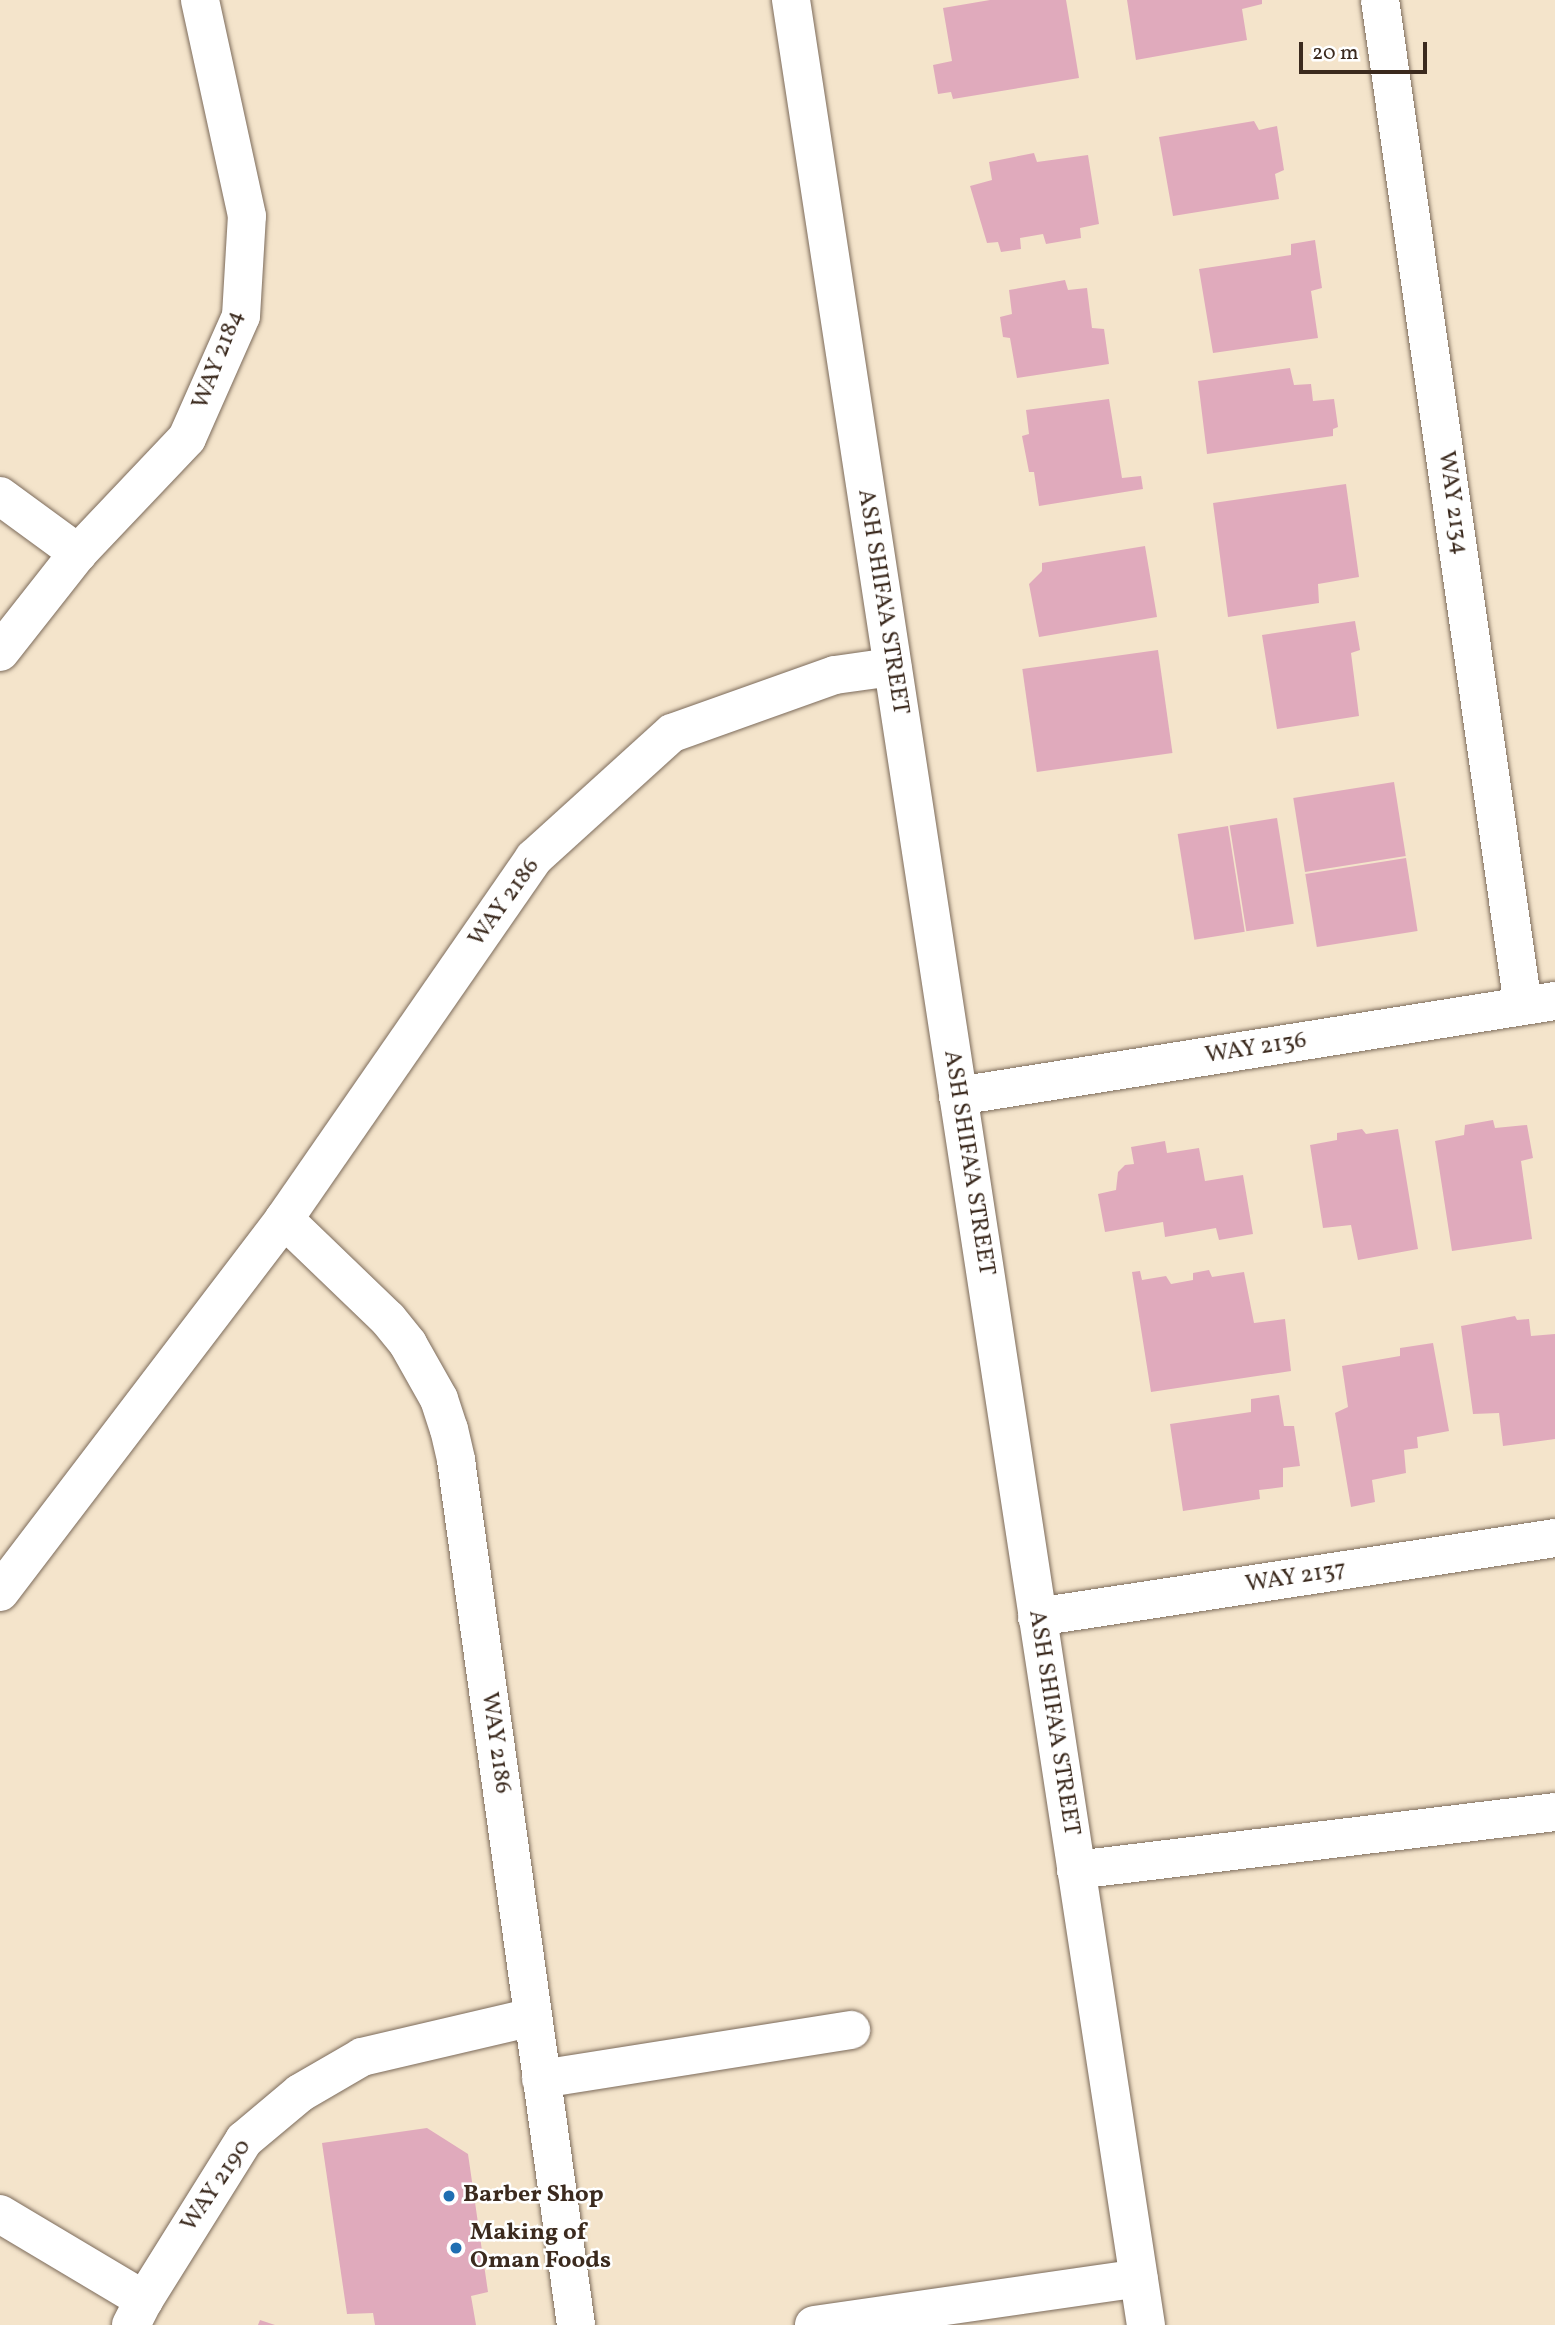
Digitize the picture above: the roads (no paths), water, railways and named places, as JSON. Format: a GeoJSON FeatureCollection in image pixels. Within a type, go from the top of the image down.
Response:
{"type":"FeatureCollection","features":[{"type":"Feature","properties":{"kind":"street","name":"WAY 2184"},"geometry":{"type":"LineString","coordinates":[[0,652],[78,553],[187,438],[241,316],[247,216],[201,0]]}},
{"type":"Feature","properties":{"kind":"street","name":"ASH SHIFA'A STREET"},"geometry":{"type":"LineString","coordinates":[[790,0],[1146,2325]]}},
{"type":"Feature","properties":{"kind":"street","name":"WAY 2134"},"geometry":{"type":"LineString","coordinates":[[1380,0],[1539,1004]]}},
{"type":"Feature","properties":{"kind":"street"},"geometry":{"type":"LineString","coordinates":[[0,496],[78,553]]}},
{"type":"Feature","properties":{"kind":"street","name":"WAY 2186"},"geometry":{"type":"LineString","coordinates":[[0,1591],[284,1219],[534,858],[672,733],[835,675],[892,667]]}},
{"type":"Feature","properties":{"kind":"street","name":"WAY 2136"},"geometry":{"type":"LineString","coordinates":[[958,1096],[1539,1004]]}},
{"type":"Feature","properties":{"kind":"street","name":"WAY 2186"},"geometry":{"type":"LineString","coordinates":[[284,1219],[388,1320],[408,1344],[434,1390],[449,1429],[456,1460],[576,2325]]}},
{"type":"Feature","properties":{"kind":"street","name":"WAY 2137"},"geometry":{"type":"LineString","coordinates":[[1037,1617],[1555,1538]]}},
{"type":"Feature","properties":{"kind":"street"},"geometry":{"type":"LineString","coordinates":[[1076,1870],[1555,1812]]}},
{"type":"Feature","properties":{"kind":"street","name":"WAY 2190"},"geometry":{"type":"LineString","coordinates":[[137,2312],[244,2140],[300,2093],[362,2057],[532,2017]]}},
{"type":"Feature","properties":{"kind":"street"},"geometry":{"type":"LineString","coordinates":[[541,2079],[851,2030]]}},
{"type":"Feature","properties":{"kind":"street"},"geometry":{"type":"LineString","coordinates":[[0,2214],[137,2312]]}},
{"type":"Feature","properties":{"kind":"street"},"geometry":{"type":"LineString","coordinates":[[814,2325],[1139,2278]]}},
{"type":"Feature","properties":{"kind":"place","name":"Barber Shop"},"geometry":{"type":"Point","coordinates":[449,2196]}},
{"type":"Feature","properties":{"kind":"place","name":"Making of Oman Foods"},"geometry":{"type":"Point","coordinates":[456,2248]}}]}
